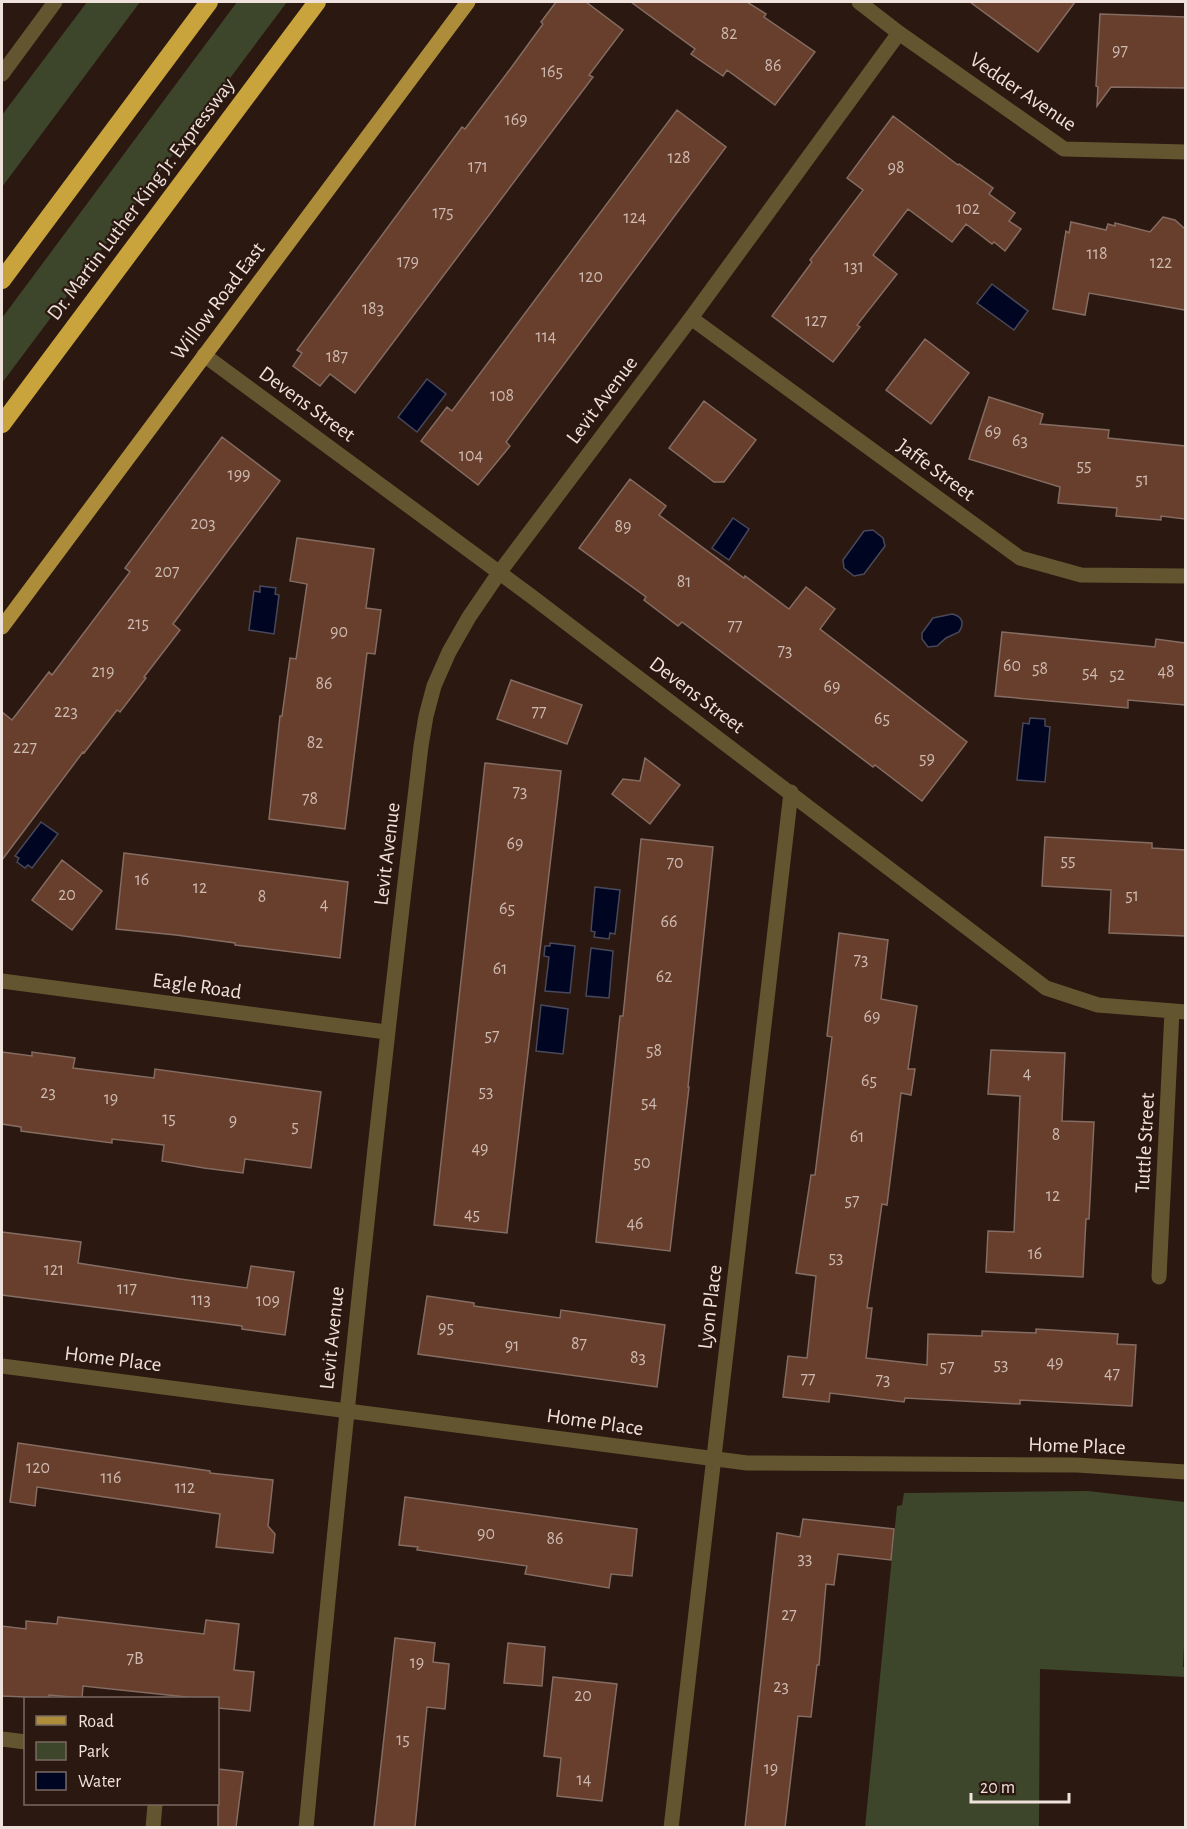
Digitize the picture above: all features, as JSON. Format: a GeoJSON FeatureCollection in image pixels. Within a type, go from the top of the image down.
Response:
{"type":"FeatureCollection","features":[{"type":"Feature","properties":{"kind":"highway"},"geometry":{"type":"LineString","coordinates":[[2,280],[209,2]]}},
{"type":"Feature","properties":{"kind":"highway","name":"Dr. Martin Luther King Jr. Expressway"},"geometry":{"type":"LineString","coordinates":[[2,424],[317,2]]}},
{"type":"Feature","properties":{"kind":"main road","name":"Willow Road East"},"geometry":{"type":"LineString","coordinates":[[2,627],[468,2]]}},
{"type":"Feature","properties":{"kind":"street"},"geometry":{"type":"LineString","coordinates":[[2,74],[55,2]]}},
{"type":"Feature","properties":{"kind":"street","name":"Vedder Avenue"},"geometry":{"type":"LineString","coordinates":[[859,2],[898,33],[1064,149],[1185,152]]}},
{"type":"Feature","properties":{"kind":"street","name":"Levit Avenue"},"geometry":{"type":"LineString","coordinates":[[306,1827],[346,1410],[387,1032],[426,716],[434,686],[449,652],[469,617],[499,573],[691,318],[898,33]]}},
{"type":"Feature","properties":{"kind":"street","name":"Jaffe Street"},"geometry":{"type":"LineString","coordinates":[[691,318],[1020,558],[1081,575],[1185,576]]}},
{"type":"Feature","properties":{"kind":"street","name":"Devens Street"},"geometry":{"type":"LineString","coordinates":[[204,355],[791,792],[1046,988],[1098,1005],[1179,1012]]}},
{"type":"Feature","properties":{"kind":"street","name":"Lyon Place"},"geometry":{"type":"LineString","coordinates":[[671,1827],[791,792]]}},
{"type":"Feature","properties":{"kind":"street","name":"Eagle Road"},"geometry":{"type":"LineString","coordinates":[[2,981],[387,1032]]}},
{"type":"Feature","properties":{"kind":"street","name":"Tuttle Street"},"geometry":{"type":"LineString","coordinates":[[1159,1277],[1179,1012]]}},
{"type":"Feature","properties":{"kind":"street","name":"Home Place"},"geometry":{"type":"LineString","coordinates":[[2,1366],[713,1459],[772,1464],[1077,1465],[1185,1472]]}},
{"type":"Feature","properties":{"kind":"street"},"geometry":{"type":"LineString","coordinates":[[2,1739],[24,1742]]}},
{"type":"Feature","properties":{"kind":"street"},"geometry":{"type":"LineString","coordinates":[[153,1827],[155,1805]]}},
{"type":"Feature","properties":{"kind":"green space"},"geometry":{"type":"Polygon","coordinates":[[[87,2],[140,2],[2,187],[2,115],[87,2]]]}},
{"type":"Feature","properties":{"kind":"green space"},"geometry":{"type":"Polygon","coordinates":[[[237,2],[287,2],[2,383],[2,318],[237,2]]]}},
{"type":"Feature","properties":{"kind":"green space"},"geometry":{"type":"Polygon","coordinates":[[[1088,1491],[1185,1502],[1186,1604],[1183,1667],[1185,1667],[1185,1677],[1040,1669],[1039,1827],[865,1827],[897,1506],[902,1505],[904,1493],[1088,1491]]]}},
{"type":"Feature","properties":{"kind":"water"},"geometry":{"type":"Polygon","coordinates":[[[992,284],[1028,311],[1014,330],[977,303],[992,284]]]}},
{"type":"Feature","properties":{"kind":"water"},"geometry":{"type":"Polygon","coordinates":[[[427,379],[446,394],[417,432],[398,417],[427,379]]]}},
{"type":"Feature","properties":{"kind":"water"},"geometry":{"type":"Polygon","coordinates":[[[733,518],[749,529],[729,560],[712,548],[733,518]]]}},
{"type":"Feature","properties":{"kind":"water"},"geometry":{"type":"Polygon","coordinates":[[[873,530],[883,538],[885,546],[864,574],[854,576],[844,568],[843,560],[864,531],[873,530]]]}},
{"type":"Feature","properties":{"kind":"water"},"geometry":{"type":"Polygon","coordinates":[[[260,586],[276,588],[275,594],[279,595],[274,634],[249,630],[254,591],[260,592],[260,586]]]}},
{"type":"Feature","properties":{"kind":"water"},"geometry":{"type":"Polygon","coordinates":[[[952,614],[961,620],[962,626],[959,632],[946,638],[937,646],[928,647],[922,639],[922,633],[933,618],[952,614]]]}},
{"type":"Feature","properties":{"kind":"water"},"geometry":{"type":"Polygon","coordinates":[[[1030,718],[1045,719],[1045,726],[1050,727],[1045,782],[1017,780],[1023,723],[1029,724],[1030,718]]]}},
{"type":"Feature","properties":{"kind":"water"},"geometry":{"type":"Polygon","coordinates":[[[41,822],[58,834],[32,868],[28,865],[25,868],[17,862],[19,858],[15,856],[41,822]]]}},
{"type":"Feature","properties":{"kind":"water"},"geometry":{"type":"Polygon","coordinates":[[[595,887],[620,890],[615,934],[610,933],[609,939],[594,937],[595,932],[591,931],[595,887]]]}},
{"type":"Feature","properties":{"kind":"water"},"geometry":{"type":"Polygon","coordinates":[[[550,943],[575,946],[570,993],[545,991],[549,957],[544,956],[545,946],[550,946],[550,943]]]}},
{"type":"Feature","properties":{"kind":"water"},"geometry":{"type":"Polygon","coordinates":[[[591,948],[613,951],[609,998],[586,996],[591,948]]]}},
{"type":"Feature","properties":{"kind":"water"},"geometry":{"type":"Polygon","coordinates":[[[541,1005],[568,1009],[563,1054],[536,1051],[541,1005]]]}},
{"type":"Feature","properties":{"kind":"building"},"geometry":{"type":"Polygon","coordinates":[[[556,2],[586,2],[623,30],[589,75],[593,77],[355,393],[330,374],[320,386],[293,366],[302,353],[297,350],[462,127],[465,129],[511,68],[556,2]]]}},
{"type":"Feature","properties":{"kind":"building"},"geometry":{"type":"Polygon","coordinates":[[[631,2],[747,2],[766,14],[764,17],[815,52],[775,105],[727,70],[723,76],[691,54],[695,49],[631,2]]]}},
{"type":"Feature","properties":{"kind":"building"},"geometry":{"type":"Polygon","coordinates":[[[970,2],[1075,2],[1038,52],[970,2]]]}},
{"type":"Feature","properties":{"kind":"building"},"geometry":{"type":"Polygon","coordinates":[[[1100,14],[1185,17],[1185,88],[1111,87],[1097,106],[1100,14]]]}},
{"type":"Feature","properties":{"kind":"building"},"geometry":{"type":"Polygon","coordinates":[[[677,110],[726,147],[506,442],[510,446],[478,485],[421,441],[447,407],[452,411],[677,110]]]}},
{"type":"Feature","properties":{"kind":"building"},"geometry":{"type":"Polygon","coordinates":[[[893,116],[993,188],[989,194],[1015,213],[1009,221],[1021,229],[1005,251],[966,224],[952,242],[908,209],[873,255],[897,274],[857,325],[860,327],[833,362],[772,316],[812,262],[810,260],[863,190],[847,178],[893,116]]]}},
{"type":"Feature","properties":{"kind":"building"},"geometry":{"type":"Polygon","coordinates":[[[1163,217],[1175,220],[1185,229],[1185,310],[1089,293],[1085,315],[1053,309],[1066,231],[1069,233],[1071,222],[1106,230],[1108,224],[1115,226],[1115,223],[1150,232],[1163,217]]]}},
{"type":"Feature","properties":{"kind":"building"},"geometry":{"type":"Polygon","coordinates":[[[925,339],[969,373],[931,424],[886,390],[925,339]]]}},
{"type":"Feature","properties":{"kind":"building"},"geometry":{"type":"Polygon","coordinates":[[[989,397],[1043,414],[1040,424],[1109,430],[1108,438],[1185,446],[1185,519],[1161,516],[1161,520],[1116,516],[1117,508],[1058,503],[1060,487],[969,459],[989,397]]]}},
{"type":"Feature","properties":{"kind":"building"},"geometry":{"type":"Polygon","coordinates":[[[704,401],[756,440],[724,482],[714,482],[669,448],[704,401]]]}},
{"type":"Feature","properties":{"kind":"building"},"geometry":{"type":"Polygon","coordinates":[[[222,437],[280,481],[173,624],[180,630],[144,677],[146,678],[120,712],[117,710],[83,752],[2,860],[2,712],[12,720],[49,672],[52,675],[130,572],[125,568],[222,437]]]}},
{"type":"Feature","properties":{"kind":"building"},"geometry":{"type":"Polygon","coordinates":[[[630,479],[666,506],[659,515],[789,609],[806,587],[835,609],[820,629],[967,742],[922,801],[875,765],[873,767],[682,622],[678,626],[644,600],[646,597],[579,548],[630,479]]]}},
{"type":"Feature","properties":{"kind":"building"},"geometry":{"type":"Polygon","coordinates":[[[297,538],[374,549],[366,608],[381,610],[375,654],[367,653],[345,829],[269,819],[280,716],[282,716],[290,658],[296,659],[307,584],[290,581],[297,538]]]}},
{"type":"Feature","properties":{"kind":"building"},"geometry":{"type":"Polygon","coordinates":[[[1002,632],[1155,647],[1156,639],[1185,643],[1185,705],[1128,700],[1128,708],[995,696],[1002,632]]]}},
{"type":"Feature","properties":{"kind":"building"},"geometry":{"type":"Polygon","coordinates":[[[511,680],[582,705],[567,744],[497,719],[511,680]]]}},
{"type":"Feature","properties":{"kind":"building"},"geometry":{"type":"Polygon","coordinates":[[[645,758],[680,785],[650,824],[612,794],[623,779],[640,781],[645,758]]]}},
{"type":"Feature","properties":{"kind":"building"},"geometry":{"type":"Polygon","coordinates":[[[485,763],[561,771],[507,1233],[434,1225],[485,763]]]}},
{"type":"Feature","properties":{"kind":"building"},"geometry":{"type":"Polygon","coordinates":[[[1045,837],[1152,843],[1152,848],[1185,850],[1185,936],[1109,933],[1111,890],[1042,886],[1045,837]]]}},
{"type":"Feature","properties":{"kind":"building"},"geometry":{"type":"Polygon","coordinates":[[[641,839],[713,847],[670,1251],[596,1242],[641,839]]]}},
{"type":"Feature","properties":{"kind":"building"},"geometry":{"type":"Polygon","coordinates":[[[124,853],[348,882],[340,958],[116,929],[124,853]]]}},
{"type":"Feature","properties":{"kind":"building"},"geometry":{"type":"Polygon","coordinates":[[[62,860],[102,891],[72,930],[32,900],[62,860]]]}},
{"type":"Feature","properties":{"kind":"building"},"geometry":{"type":"Polygon","coordinates":[[[839,933],[888,940],[881,999],[917,1006],[908,1069],[915,1069],[911,1095],[901,1093],[887,1205],[882,1204],[867,1308],[872,1308],[866,1358],[927,1365],[928,1334],[982,1336],[982,1331],[1036,1333],[1036,1329],[1118,1334],[1117,1344],[1136,1345],[1132,1406],[1020,1400],[1020,1404],[905,1398],[904,1402],[830,1393],[829,1402],[783,1397],[788,1356],[807,1358],[816,1276],[796,1273],[811,1175],[815,1175],[832,1037],[827,1036],[839,933]]]}},
{"type":"Feature","properties":{"kind":"building"},"geometry":{"type":"Polygon","coordinates":[[[991,1050],[1065,1053],[1062,1121],[1094,1122],[1089,1219],[1086,1219],[1083,1277],[986,1272],[988,1231],[1014,1232],[1020,1096],[988,1094],[991,1050]]]}},
{"type":"Feature","properties":{"kind":"building"},"geometry":{"type":"Polygon","coordinates":[[[2,1052],[32,1056],[32,1052],[75,1058],[73,1068],[154,1078],[155,1069],[321,1092],[311,1168],[245,1159],[243,1173],[204,1168],[162,1161],[164,1145],[112,1139],[112,1143],[21,1131],[21,1127],[2,1124],[2,1052]]]}},
{"type":"Feature","properties":{"kind":"building"},"geometry":{"type":"Polygon","coordinates":[[[2,1232],[81,1242],[78,1263],[180,1279],[247,1288],[251,1266],[294,1272],[285,1335],[242,1329],[242,1326],[2,1295],[2,1232]]]}},
{"type":"Feature","properties":{"kind":"building"},"geometry":{"type":"Polygon","coordinates":[[[427,1296],[474,1303],[474,1306],[560,1318],[561,1310],[665,1325],[657,1387],[418,1354],[427,1296]]]}},
{"type":"Feature","properties":{"kind":"building"},"geometry":{"type":"Polygon","coordinates":[[[18,1443],[210,1471],[210,1473],[273,1480],[268,1526],[275,1534],[273,1553],[216,1547],[220,1514],[37,1487],[35,1506],[10,1502],[18,1443]]]}},
{"type":"Feature","properties":{"kind":"building"},"geometry":{"type":"Polygon","coordinates":[[[405,1497],[637,1529],[632,1576],[611,1574],[609,1588],[525,1574],[527,1566],[417,1550],[418,1547],[399,1545],[405,1497]]]}},
{"type":"Feature","properties":{"kind":"building"},"geometry":{"type":"Polygon","coordinates":[[[803,1519],[894,1529],[891,1560],[838,1554],[834,1585],[826,1584],[819,1665],[817,1665],[811,1717],[798,1716],[785,1827],[745,1827],[777,1533],[800,1537],[803,1519]]]}},
{"type":"Feature","properties":{"kind":"building"},"geometry":{"type":"Polygon","coordinates":[[[58,1617],[204,1634],[206,1620],[239,1624],[234,1670],[254,1672],[250,1711],[219,1708],[219,1697],[187,1697],[83,1686],[82,1697],[2,1696],[2,1626],[26,1629],[26,1621],[57,1624],[58,1617]]]}},
{"type":"Feature","properties":{"kind":"building"},"geometry":{"type":"Polygon","coordinates":[[[395,1638],[435,1643],[433,1662],[449,1664],[445,1709],[427,1707],[415,1827],[374,1827],[395,1638]]]}},
{"type":"Feature","properties":{"kind":"building"},"geometry":{"type":"Polygon","coordinates":[[[508,1643],[545,1647],[542,1686],[504,1683],[508,1643]]]}},
{"type":"Feature","properties":{"kind":"building"},"geometry":{"type":"Polygon","coordinates":[[[553,1677],[617,1684],[602,1801],[557,1796],[561,1758],[544,1756],[553,1677]]]}},
{"type":"Feature","properties":{"kind":"building"},"geometry":{"type":"Polygon","coordinates":[[[219,1769],[243,1772],[236,1827],[218,1827],[219,1769]]]}}]}
